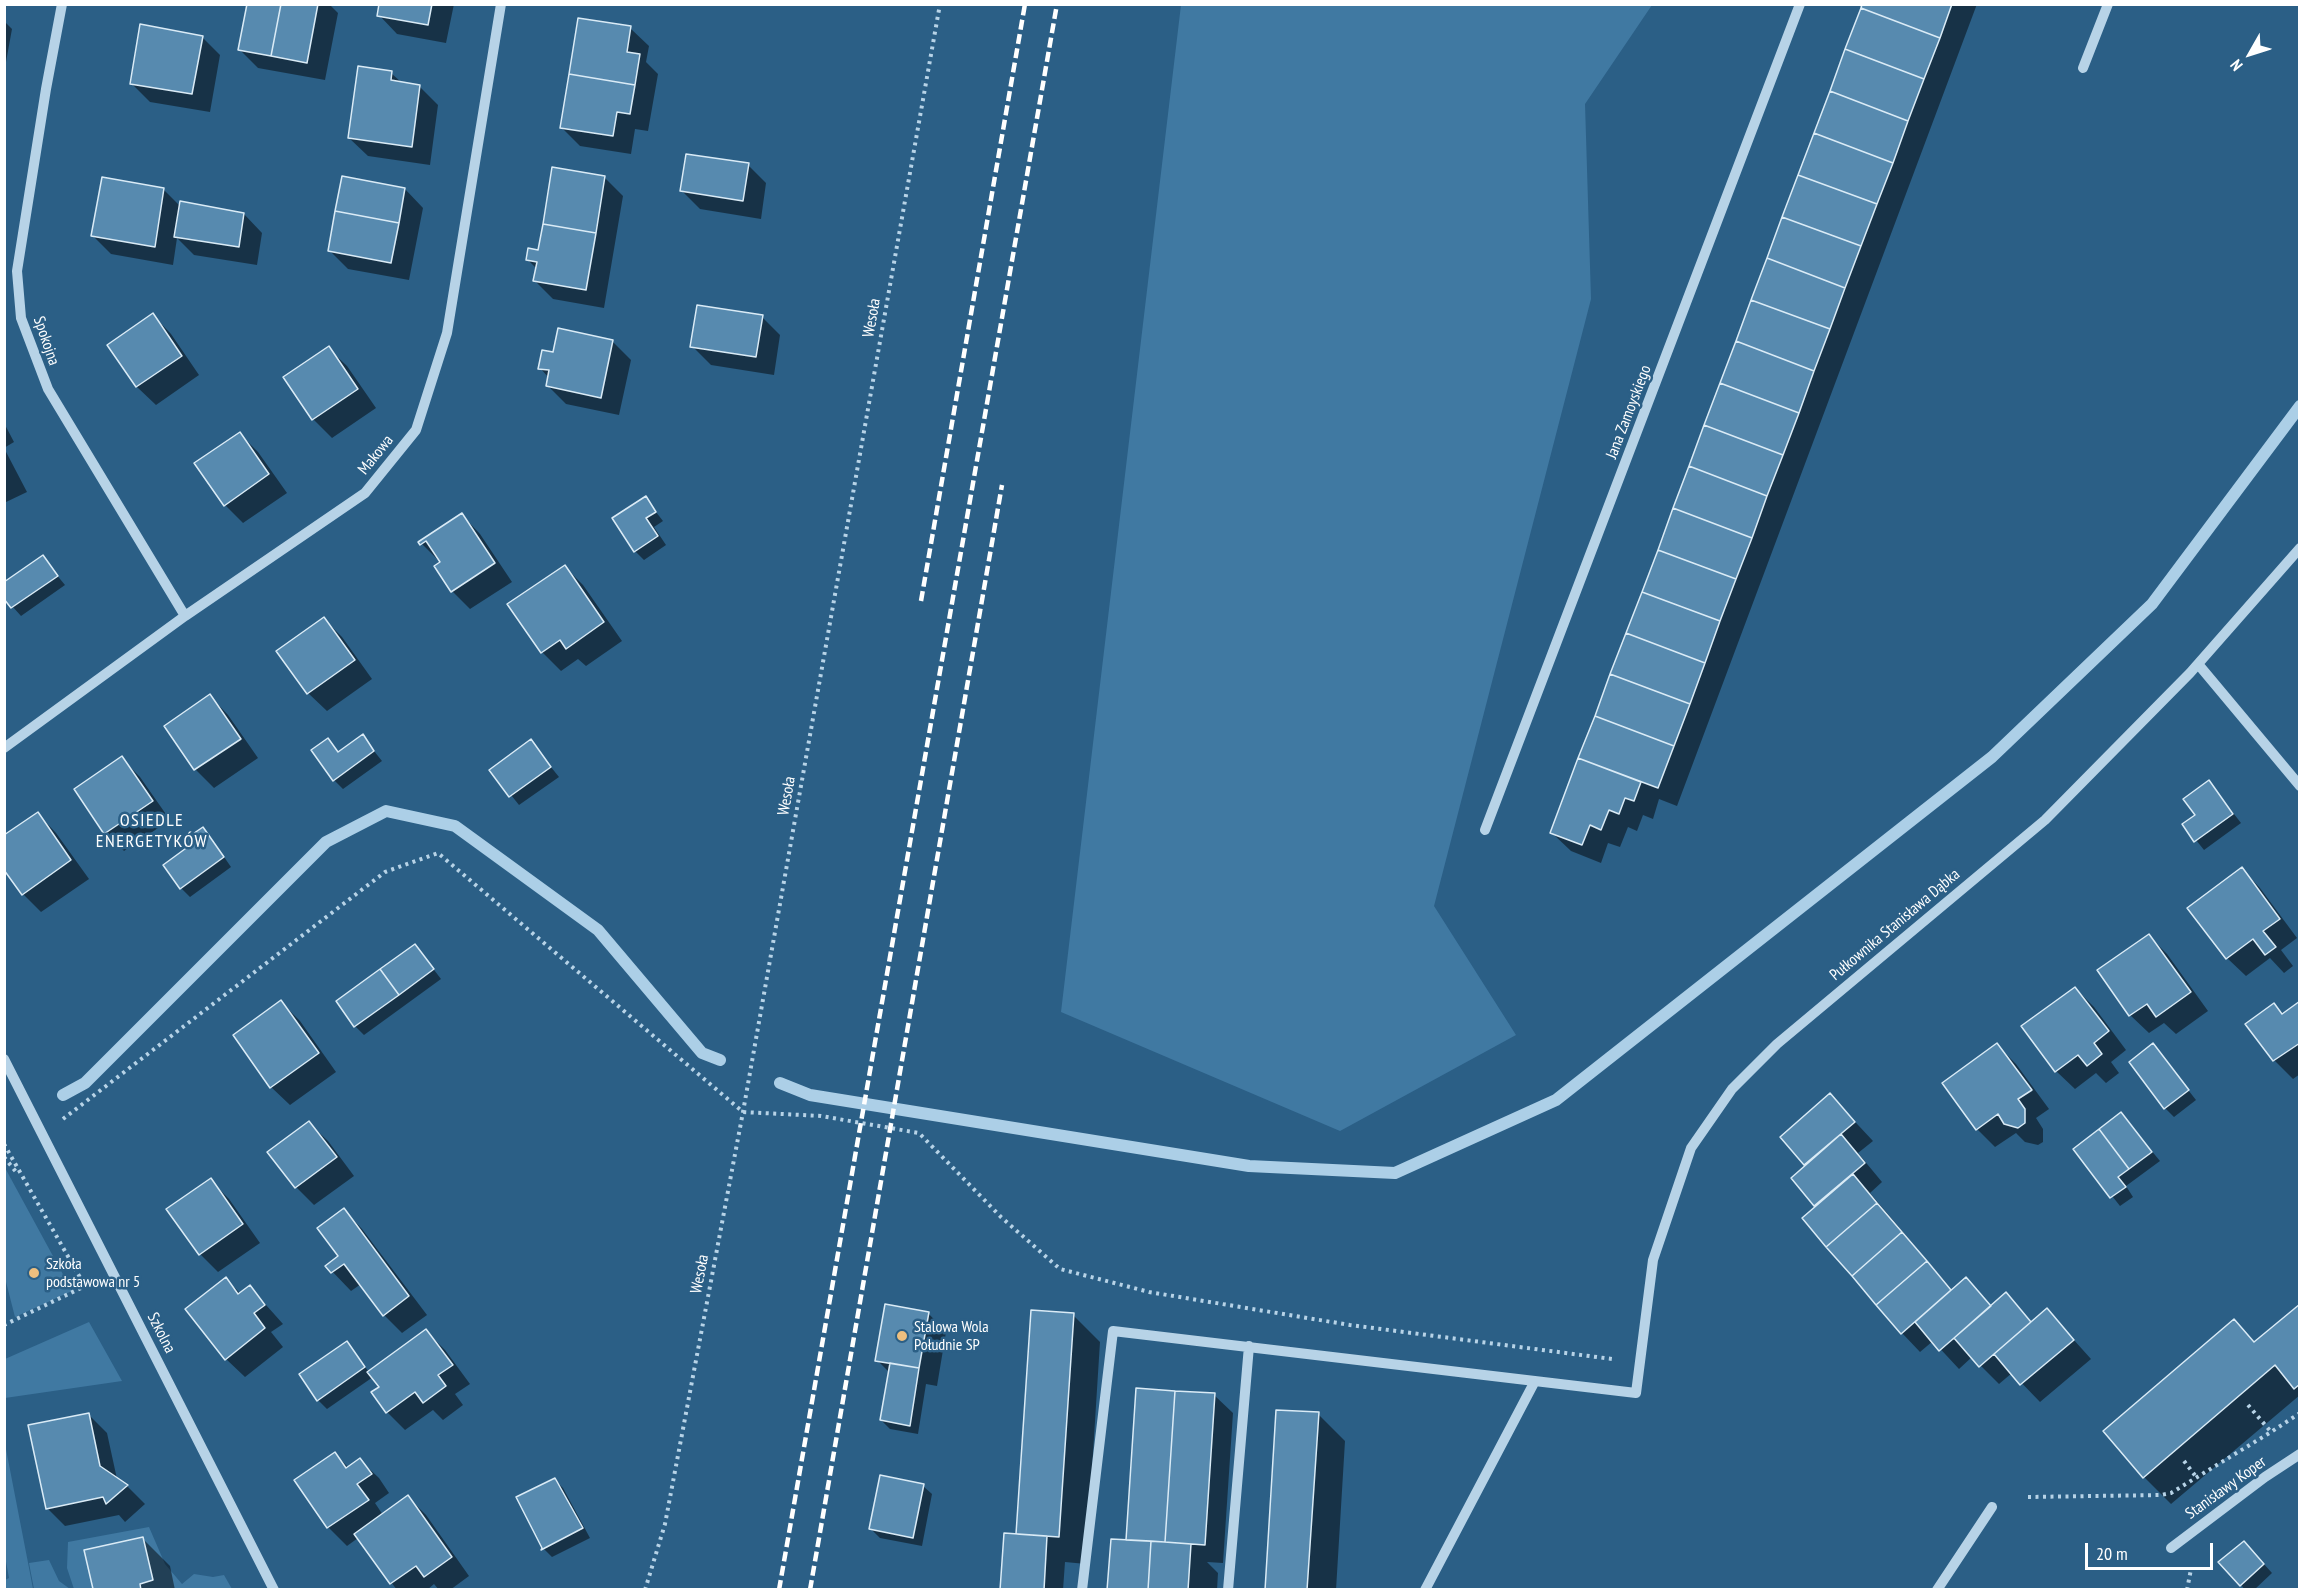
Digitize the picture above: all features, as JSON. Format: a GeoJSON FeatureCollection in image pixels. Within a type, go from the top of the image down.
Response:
{"type":"FeatureCollection","features":[{"type":"Feature","properties":{"kind":"street","name":"Spokojna"},"geometry":{"type":"LineString","coordinates":[[62,4],[17,271],[21,318],[48,389],[185,616]]}},
{"type":"Feature","properties":{"kind":"street","name":"Makowa"},"geometry":{"type":"LineString","coordinates":[[4,748],[185,616],[365,493],[416,430],[447,333],[501,4]]}},
{"type":"Feature","properties":{"kind":"street","name":"Jana Zamoyskiego"},"geometry":{"type":"LineString","coordinates":[[1485,830],[1800,4]]}},
{"type":"Feature","properties":{"kind":"street"},"geometry":{"type":"LineString","coordinates":[[2083,68],[2108,4]]}},
{"type":"Feature","properties":{"kind":"street","name":"Pułkownika Stanisława Dąbka"},"geometry":{"type":"LineString","coordinates":[[1535,1381],[1636,1393],[1653,1260],[1691,1148],[1732,1089],[1777,1044],[2045,820],[2198,664],[2300,548]]}},
{"type":"Feature","properties":{"kind":"street"},"geometry":{"type":"LineString","coordinates":[[2198,664],[2300,786]]}},
{"type":"Feature","properties":{"kind":"street","name":"Szkolna"},"geometry":{"type":"LineString","coordinates":[[4,1059],[274,1590]]}},
{"type":"Feature","properties":{"kind":"street"},"geometry":{"type":"LineString","coordinates":[[1082,1590],[1113,1331],[1535,1381],[1425,1590]]}},
{"type":"Feature","properties":{"kind":"street"},"geometry":{"type":"LineString","coordinates":[[1228,1590],[1249,1346]]}},
{"type":"Feature","properties":{"kind":"street","name":"Stanisławy Koper"},"geometry":{"type":"LineString","coordinates":[[2171,1548],[2265,1477],[2300,1454]]}},
{"type":"Feature","properties":{"kind":"street"},"geometry":{"type":"LineString","coordinates":[[1937,1590],[1992,1507]]}},
{"type":"Feature","properties":{"kind":"path","name":"Wesoła"},"geometry":{"type":"LineString","coordinates":[[645,1590],[664,1524],[743,1112],[940,4]]}},
{"type":"Feature","properties":{"kind":"path"},"geometry":{"type":"LineString","coordinates":[[43,1134],[385,872],[438,853],[743,1112],[821,1116],[918,1133],[1001,1217],[1059,1269],[1149,1292],[1328,1321],[1640,1363]]}},
{"type":"Feature","properties":{"kind":"path"},"geometry":{"type":"LineString","coordinates":[[4,1325],[81,1288],[82,1281],[5,1145]]}},
{"type":"Feature","properties":{"kind":"path"},"geometry":{"type":"LineString","coordinates":[[2248,1405],[2276,1437]]}},
{"type":"Feature","properties":{"kind":"path"},"geometry":{"type":"LineString","coordinates":[[2028,1497],[2160,1495],[2179,1489],[2300,1413]]}},
{"type":"Feature","properties":{"kind":"path"},"geometry":{"type":"LineString","coordinates":[[2184,1461],[2197,1478]]}},
{"type":"Feature","properties":{"kind":"shaded area"},"geometry":{"type":"Polygon","coordinates":[[[1181,5],[1652,5],[1585,104],[1591,299],[1434,906],[1516,1035],[1340,1131],[1061,1012],[1181,5]]]}},
{"type":"Feature","properties":{"kind":"shaded area"},"geometry":{"type":"Polygon","coordinates":[[[4,1166],[72,1291],[15,1317],[5,1278],[4,1166]]]}},
{"type":"Feature","properties":{"kind":"shaded area"},"geometry":{"type":"Polygon","coordinates":[[[89,1322],[122,1381],[5,1398],[5,1359],[89,1322]]]}},
{"type":"Feature","properties":{"kind":"shaded area"},"geometry":{"type":"Polygon","coordinates":[[[5,1444],[33,1589],[5,1589],[5,1580],[9,1578],[4,1551],[5,1444]]]}},
{"type":"Feature","properties":{"kind":"shaded area"},"geometry":{"type":"Polygon","coordinates":[[[149,1527],[165,1564],[182,1584],[194,1574],[213,1577],[224,1575],[232,1589],[74,1589],[67,1568],[68,1542],[149,1527]]]}},
{"type":"Feature","properties":{"kind":"shaded area"},"geometry":{"type":"Polygon","coordinates":[[[49,1560],[59,1581],[70,1589],[34,1589],[29,1563],[49,1560]]]}},
{"type":"Feature","properties":{"kind":"building"},"geometry":{"type":"Polygon","coordinates":[[[247,4],[281,4],[271,56],[238,50],[247,4]]]}},
{"type":"Feature","properties":{"kind":"building"},"geometry":{"type":"Polygon","coordinates":[[[281,4],[318,4],[307,63],[271,56],[281,4]]]}},
{"type":"Feature","properties":{"kind":"building"},"geometry":{"type":"Polygon","coordinates":[[[379,4],[432,4],[428,25],[377,16],[379,4]]]}},
{"type":"Feature","properties":{"kind":"building"},"geometry":{"type":"Polygon","coordinates":[[[1862,4],[1952,4],[1940,38],[1861,8],[1862,4]]]}},
{"type":"Feature","properties":{"kind":"building"},"geometry":{"type":"Polygon","coordinates":[[[1861,8],[1940,38],[1924,79],[1845,49],[1861,8]]]}},
{"type":"Feature","properties":{"kind":"building"},"geometry":{"type":"Polygon","coordinates":[[[578,18],[631,26],[627,52],[640,54],[635,85],[569,74],[578,18]]]}},
{"type":"Feature","properties":{"kind":"building"},"geometry":{"type":"Polygon","coordinates":[[[140,24],[203,36],[192,94],[130,84],[140,24]]]}},
{"type":"Feature","properties":{"kind":"building"},"geometry":{"type":"Polygon","coordinates":[[[1845,49],[1924,79],[1908,121],[1830,91],[1845,49]]]}},
{"type":"Feature","properties":{"kind":"building"},"geometry":{"type":"Polygon","coordinates":[[[358,66],[392,71],[391,80],[420,85],[412,147],[348,138],[358,66]]]}},
{"type":"Feature","properties":{"kind":"building"},"geometry":{"type":"Polygon","coordinates":[[[569,74],[635,85],[630,114],[617,112],[613,136],[560,128],[569,74]]]}},
{"type":"Feature","properties":{"kind":"building"},"geometry":{"type":"Polygon","coordinates":[[[1830,91],[1908,121],[1893,163],[1814,133],[1830,91]]]}},
{"type":"Feature","properties":{"kind":"building"},"geometry":{"type":"Polygon","coordinates":[[[1814,133],[1893,163],[1877,204],[1798,175],[1814,133]]]}},
{"type":"Feature","properties":{"kind":"building"},"geometry":{"type":"Polygon","coordinates":[[[686,154],[749,163],[743,201],[680,191],[686,154]]]}},
{"type":"Feature","properties":{"kind":"building"},"geometry":{"type":"Polygon","coordinates":[[[552,167],[605,176],[596,233],[543,224],[552,167]]]}},
{"type":"Feature","properties":{"kind":"building"},"geometry":{"type":"Polygon","coordinates":[[[1798,175],[1877,204],[1861,246],[1782,217],[1798,175]]]}},
{"type":"Feature","properties":{"kind":"building"},"geometry":{"type":"Polygon","coordinates":[[[342,176],[405,188],[399,223],[335,211],[342,176]]]}},
{"type":"Feature","properties":{"kind":"building"},"geometry":{"type":"Polygon","coordinates":[[[102,177],[164,188],[155,247],[91,236],[102,177]]]}},
{"type":"Feature","properties":{"kind":"building"},"geometry":{"type":"Polygon","coordinates":[[[180,201],[244,213],[239,247],[174,237],[180,201]]]}},
{"type":"Feature","properties":{"kind":"building"},"geometry":{"type":"Polygon","coordinates":[[[335,211],[399,223],[391,263],[328,251],[335,211]]]}},
{"type":"Feature","properties":{"kind":"building"},"geometry":{"type":"Polygon","coordinates":[[[1782,217],[1861,246],[1845,288],[1767,258],[1782,217]]]}},
{"type":"Feature","properties":{"kind":"building"},"geometry":{"type":"Polygon","coordinates":[[[543,224],[596,233],[586,290],[533,281],[537,262],[526,260],[528,248],[538,250],[543,224]]]}},
{"type":"Feature","properties":{"kind":"building"},"geometry":{"type":"Polygon","coordinates":[[[1767,258],[1845,288],[1830,329],[1751,300],[1767,258]]]}},
{"type":"Feature","properties":{"kind":"building"},"geometry":{"type":"Polygon","coordinates":[[[1751,300],[1830,329],[1814,371],[1736,341],[1751,300]]]}},
{"type":"Feature","properties":{"kind":"building"},"geometry":{"type":"Polygon","coordinates":[[[697,305],[763,315],[756,357],[690,347],[697,305]]]}},
{"type":"Feature","properties":{"kind":"building"},"geometry":{"type":"Polygon","coordinates":[[[153,313],[182,356],[136,387],[107,345],[153,313]]]}},
{"type":"Feature","properties":{"kind":"building"},"geometry":{"type":"Polygon","coordinates":[[[558,328],[613,340],[601,398],[546,386],[549,370],[538,369],[542,350],[553,352],[558,328]]]}},
{"type":"Feature","properties":{"kind":"building"},"geometry":{"type":"Polygon","coordinates":[[[1736,341],[1814,371],[1799,413],[1720,383],[1736,341]]]}},
{"type":"Feature","properties":{"kind":"building"},"geometry":{"type":"Polygon","coordinates":[[[329,346],[358,389],[312,420],[283,377],[329,346]]]}},
{"type":"Feature","properties":{"kind":"building"},"geometry":{"type":"Polygon","coordinates":[[[1720,383],[1799,413],[1783,455],[1704,425],[1720,383]]]}},
{"type":"Feature","properties":{"kind":"building"},"geometry":{"type":"Polygon","coordinates":[[[1704,425],[1783,455],[1767,496],[1689,466],[1704,425]]]}},
{"type":"Feature","properties":{"kind":"building"},"geometry":{"type":"Polygon","coordinates":[[[240,432],[269,474],[224,506],[194,463],[240,432]]]}},
{"type":"Feature","properties":{"kind":"building"},"geometry":{"type":"Polygon","coordinates":[[[1689,466],[1767,496],[1752,538],[1673,508],[1689,466]]]}},
{"type":"Feature","properties":{"kind":"building"},"geometry":{"type":"Polygon","coordinates":[[[646,496],[656,512],[646,518],[658,536],[634,552],[612,518],[646,496]]]}},
{"type":"Feature","properties":{"kind":"building"},"geometry":{"type":"Polygon","coordinates":[[[1673,508],[1752,538],[1736,579],[1658,550],[1673,508]]]}},
{"type":"Feature","properties":{"kind":"building"},"geometry":{"type":"Polygon","coordinates":[[[462,513],[495,563],[451,592],[434,566],[440,562],[426,541],[420,545],[418,542],[462,513]]]}},
{"type":"Feature","properties":{"kind":"building"},"geometry":{"type":"Polygon","coordinates":[[[1658,550],[1736,579],[1720,621],[1642,592],[1658,550]]]}},
{"type":"Feature","properties":{"kind":"building"},"geometry":{"type":"Polygon","coordinates":[[[43,555],[58,576],[11,608],[4,599],[4,582],[43,555]]]}},
{"type":"Feature","properties":{"kind":"building"},"geometry":{"type":"Polygon","coordinates":[[[565,565],[604,622],[566,649],[560,640],[541,653],[507,604],[565,565]]]}},
{"type":"Feature","properties":{"kind":"building"},"geometry":{"type":"Polygon","coordinates":[[[1642,592],[1720,621],[1705,663],[1626,633],[1642,592]]]}},
{"type":"Feature","properties":{"kind":"building"},"geometry":{"type":"Polygon","coordinates":[[[324,617],[355,660],[307,694],[276,651],[324,617]]]}},
{"type":"Feature","properties":{"kind":"building"},"geometry":{"type":"Polygon","coordinates":[[[1626,633],[1705,663],[1690,704],[1610,674],[1626,633]]]}},
{"type":"Feature","properties":{"kind":"building"},"geometry":{"type":"Polygon","coordinates":[[[1610,674],[1690,704],[1674,746],[1595,716],[1610,674]]]}},
{"type":"Feature","properties":{"kind":"building"},"geometry":{"type":"Polygon","coordinates":[[[210,694],[241,739],[194,770],[164,726],[210,694]]]}},
{"type":"Feature","properties":{"kind":"building"},"geometry":{"type":"Polygon","coordinates":[[[1595,716],[1674,746],[1658,788],[1578,758],[1595,716]]]}},
{"type":"Feature","properties":{"kind":"building"},"geometry":{"type":"Polygon","coordinates":[[[363,734],[374,751],[333,781],[311,750],[328,738],[338,752],[363,734]]]}},
{"type":"Feature","properties":{"kind":"building"},"geometry":{"type":"Polygon","coordinates":[[[531,739],[551,767],[509,797],[489,770],[531,739]]]}},
{"type":"Feature","properties":{"kind":"building"},"geometry":{"type":"Polygon","coordinates":[[[122,756],[153,801],[104,834],[74,789],[122,756]]]}},
{"type":"Feature","properties":{"kind":"building"},"geometry":{"type":"Polygon","coordinates":[[[1578,758],[1641,782],[1634,801],[1625,798],[1619,814],[1609,810],[1601,830],[1590,825],[1582,845],[1550,833],[1578,758]]]}},
{"type":"Feature","properties":{"kind":"building"},"geometry":{"type":"Polygon","coordinates":[[[2209,780],[2233,814],[2194,842],[2182,824],[2195,815],[2183,799],[2209,780]]]}},
{"type":"Feature","properties":{"kind":"building"},"geometry":{"type":"Polygon","coordinates":[[[38,812],[71,860],[22,895],[4,870],[4,835],[38,812]]]}},
{"type":"Feature","properties":{"kind":"building"},"geometry":{"type":"Polygon","coordinates":[[[203,827],[224,857],[180,889],[163,865],[189,846],[184,840],[203,827]]]}},
{"type":"Feature","properties":{"kind":"building"},"geometry":{"type":"Polygon","coordinates":[[[2242,867],[2280,919],[2263,931],[2276,947],[2265,955],[2253,939],[2226,959],[2187,908],[2242,867]]]}},
{"type":"Feature","properties":{"kind":"building"},"geometry":{"type":"Polygon","coordinates":[[[2149,934],[2191,992],[2156,1017],[2147,1004],[2129,1016],[2097,970],[2149,934]]]}},
{"type":"Feature","properties":{"kind":"building"},"geometry":{"type":"Polygon","coordinates":[[[415,944],[434,969],[399,995],[380,969],[415,944]]]}},
{"type":"Feature","properties":{"kind":"building"},"geometry":{"type":"Polygon","coordinates":[[[380,969],[399,995],[354,1027],[336,1001],[380,969]]]}},
{"type":"Feature","properties":{"kind":"building"},"geometry":{"type":"Polygon","coordinates":[[[2075,987],[2109,1031],[2094,1043],[2102,1054],[2087,1066],[2078,1055],[2055,1072],[2021,1026],[2075,987]]]}},
{"type":"Feature","properties":{"kind":"building"},"geometry":{"type":"Polygon","coordinates":[[[281,1000],[319,1053],[270,1088],[233,1035],[281,1000]]]}},
{"type":"Feature","properties":{"kind":"building"},"geometry":{"type":"Polygon","coordinates":[[[2300,1001],[2300,1043],[2273,1061],[2245,1024],[2274,1003],[2282,1014],[2300,1001]]]}},
{"type":"Feature","properties":{"kind":"building"},"geometry":{"type":"Polygon","coordinates":[[[1997,1043],[2032,1090],[2018,1099],[2025,1109],[2025,1123],[2018,1128],[2004,1124],[1998,1114],[1976,1130],[1942,1083],[1997,1043]]]}},
{"type":"Feature","properties":{"kind":"building"},"geometry":{"type":"Polygon","coordinates":[[[2153,1043],[2189,1090],[2164,1109],[2129,1062],[2153,1043]]]}},
{"type":"Feature","properties":{"kind":"building"},"geometry":{"type":"Polygon","coordinates":[[[1830,1093],[1855,1122],[1804,1165],[1780,1137],[1830,1093]]]}},
{"type":"Feature","properties":{"kind":"building"},"geometry":{"type":"Polygon","coordinates":[[[2121,1112],[2152,1152],[2129,1169],[2099,1129],[2121,1112]]]}},
{"type":"Feature","properties":{"kind":"building"},"geometry":{"type":"Polygon","coordinates":[[[309,1121],[337,1157],[295,1188],[267,1152],[309,1121]]]}},
{"type":"Feature","properties":{"kind":"building"},"geometry":{"type":"Polygon","coordinates":[[[2099,1129],[2129,1169],[2118,1177],[2126,1187],[2110,1198],[2073,1149],[2099,1129]]]}},
{"type":"Feature","properties":{"kind":"building"},"geometry":{"type":"Polygon","coordinates":[[[1841,1134],[1865,1163],[1814,1206],[1791,1178],[1841,1134]]]}},
{"type":"Feature","properties":{"kind":"building"},"geometry":{"type":"Polygon","coordinates":[[[1853,1174],[1877,1203],[1826,1247],[1802,1218],[1853,1174]]]}},
{"type":"Feature","properties":{"kind":"building"},"geometry":{"type":"Polygon","coordinates":[[[211,1178],[243,1224],[199,1255],[166,1209],[211,1178]]]}},
{"type":"Feature","properties":{"kind":"building"},"geometry":{"type":"Polygon","coordinates":[[[1877,1203],[1902,1232],[1852,1276],[1826,1247],[1877,1203]]]}},
{"type":"Feature","properties":{"kind":"building"},"geometry":{"type":"Polygon","coordinates":[[[344,1208],[409,1296],[383,1316],[344,1264],[331,1273],[325,1266],[338,1256],[317,1228],[344,1208]]]}},
{"type":"Feature","properties":{"kind":"building"},"geometry":{"type":"Polygon","coordinates":[[[1902,1232],[1927,1261],[1876,1305],[1852,1276],[1902,1232]]]}},
{"type":"Feature","properties":{"kind":"building"},"geometry":{"type":"Polygon","coordinates":[[[1927,1261],[1951,1290],[1901,1334],[1876,1305],[1927,1261]]]}},
{"type":"Feature","properties":{"kind":"building"},"geometry":{"type":"Polygon","coordinates":[[[226,1277],[238,1294],[250,1285],[265,1305],[254,1313],[265,1328],[225,1360],[185,1309],[226,1277]]]}},
{"type":"Feature","properties":{"kind":"building"},"geometry":{"type":"Polygon","coordinates":[[[1966,1277],[1991,1306],[1939,1351],[1915,1322],[1966,1277]]]}},
{"type":"Feature","properties":{"kind":"building"},"geometry":{"type":"Polygon","coordinates":[[[2006,1292],[2031,1322],[1979,1367],[1954,1338],[2006,1292]]]}},
{"type":"Feature","properties":{"kind":"building","name":"Stalowa Wola Południe SP"},"geometry":{"type":"Polygon","coordinates":[[[885,1304],[929,1312],[919,1368],[875,1361],[885,1304]]]}},
{"type":"Feature","properties":{"kind":"building"},"geometry":{"type":"Polygon","coordinates":[[[2300,1304],[2300,1384],[2294,1389],[2275,1365],[2143,1478],[2103,1431],[2234,1319],[2254,1342],[2300,1304]]]}},
{"type":"Feature","properties":{"kind":"building"},"geometry":{"type":"Polygon","coordinates":[[[2047,1308],[2074,1340],[2020,1385],[1994,1354],[2047,1308]]]}},
{"type":"Feature","properties":{"kind":"building"},"geometry":{"type":"Polygon","coordinates":[[[1031,1310],[1074,1313],[1059,1537],[1016,1534],[1031,1310]]]}},
{"type":"Feature","properties":{"kind":"building"},"geometry":{"type":"Polygon","coordinates":[[[426,1329],[453,1365],[438,1375],[446,1386],[423,1403],[415,1392],[386,1413],[371,1392],[379,1387],[367,1372],[426,1329]]]}},
{"type":"Feature","properties":{"kind":"building"},"geometry":{"type":"Polygon","coordinates":[[[347,1341],[365,1367],[317,1401],[299,1374],[347,1341]]]}},
{"type":"Feature","properties":{"kind":"building"},"geometry":{"type":"Polygon","coordinates":[[[890,1363],[919,1368],[910,1426],[880,1420],[890,1363]]]}},
{"type":"Feature","properties":{"kind":"building"},"geometry":{"type":"Polygon","coordinates":[[[1136,1388],[1175,1391],[1165,1542],[1126,1540],[1136,1388]]]}},
{"type":"Feature","properties":{"kind":"building"},"geometry":{"type":"Polygon","coordinates":[[[1175,1391],[1215,1393],[1205,1545],[1165,1542],[1175,1391]]]}},
{"type":"Feature","properties":{"kind":"building"},"geometry":{"type":"Polygon","coordinates":[[[1276,1410],[1319,1412],[1307,1590],[1265,1590],[1276,1410]]]}},
{"type":"Feature","properties":{"kind":"building"},"geometry":{"type":"Polygon","coordinates":[[[89,1413],[100,1466],[128,1485],[106,1504],[103,1497],[46,1509],[28,1425],[89,1413]]]}},
{"type":"Feature","properties":{"kind":"building"},"geometry":{"type":"Polygon","coordinates":[[[335,1452],[346,1468],[360,1458],[372,1474],[357,1484],[369,1500],[327,1528],[294,1480],[335,1452]]]}},
{"type":"Feature","properties":{"kind":"building"},"geometry":{"type":"Polygon","coordinates":[[[880,1475],[924,1484],[913,1538],[869,1529],[880,1475]]]}},
{"type":"Feature","properties":{"kind":"building"},"geometry":{"type":"Polygon","coordinates":[[[555,1478],[583,1528],[541,1550],[516,1497],[555,1478]]]}},
{"type":"Feature","properties":{"kind":"building"},"geometry":{"type":"Polygon","coordinates":[[[408,1495],[452,1557],[424,1577],[416,1566],[390,1584],[354,1534],[408,1495]]]}},
{"type":"Feature","properties":{"kind":"building"},"geometry":{"type":"Polygon","coordinates":[[[1004,1533],[1047,1536],[1044,1590],[1000,1590],[1004,1533]]]}},
{"type":"Feature","properties":{"kind":"building"},"geometry":{"type":"Polygon","coordinates":[[[143,1537],[153,1580],[140,1584],[141,1590],[90,1590],[93,1589],[84,1550],[143,1537]]]}},
{"type":"Feature","properties":{"kind":"building"},"geometry":{"type":"Polygon","coordinates":[[[1111,1539],[1151,1541],[1148,1590],[1107,1590],[1111,1539]]]}},
{"type":"Feature","properties":{"kind":"building"},"geometry":{"type":"Polygon","coordinates":[[[1151,1541],[1191,1544],[1188,1590],[1148,1590],[1151,1541]]]}},
{"type":"Feature","properties":{"kind":"building"},"geometry":{"type":"Polygon","coordinates":[[[2244,1541],[2264,1564],[2240,1586],[2218,1562],[2244,1541]]]}},
{"type":"Feature","properties":{"kind":"waterway"},"geometry":{"type":"LineString","coordinates":[[780,1083],[810,1095],[1249,1166],[1395,1173],[1556,1100],[1992,757],[2152,604],[2300,406]]}},
{"type":"Feature","properties":{"kind":"waterway"},"geometry":{"type":"LineString","coordinates":[[63,1095],[85,1083],[326,842],[386,811],[455,826],[598,930],[702,1053],[720,1060]]}},
{"type":"Feature","properties":{"kind":"railway"},"geometry":{"type":"LineString","coordinates":[[921,601],[1025,4]]}},
{"type":"Feature","properties":{"kind":"railway"},"geometry":{"type":"LineString","coordinates":[[779,1590],[1057,4]]}},
{"type":"Feature","properties":{"kind":"railway"},"geometry":{"type":"LineString","coordinates":[[810,1590],[1002,485]]}},
{"type":"Feature","properties":{"kind":"place","name":"Szkoła podstawowa nr 5"},"geometry":{"type":"Point","coordinates":[34,1273]}},
{"type":"Feature","properties":{"kind":"place","name":"Stalowa Wola Południe SP"},"geometry":{"type":"Point","coordinates":[902,1336]}},
{"type":"Feature","properties":{"kind":"district","name":"OSIEDLE ENERGETYKÓW"},"geometry":{"type":"Point","coordinates":[152,831]}}]}
